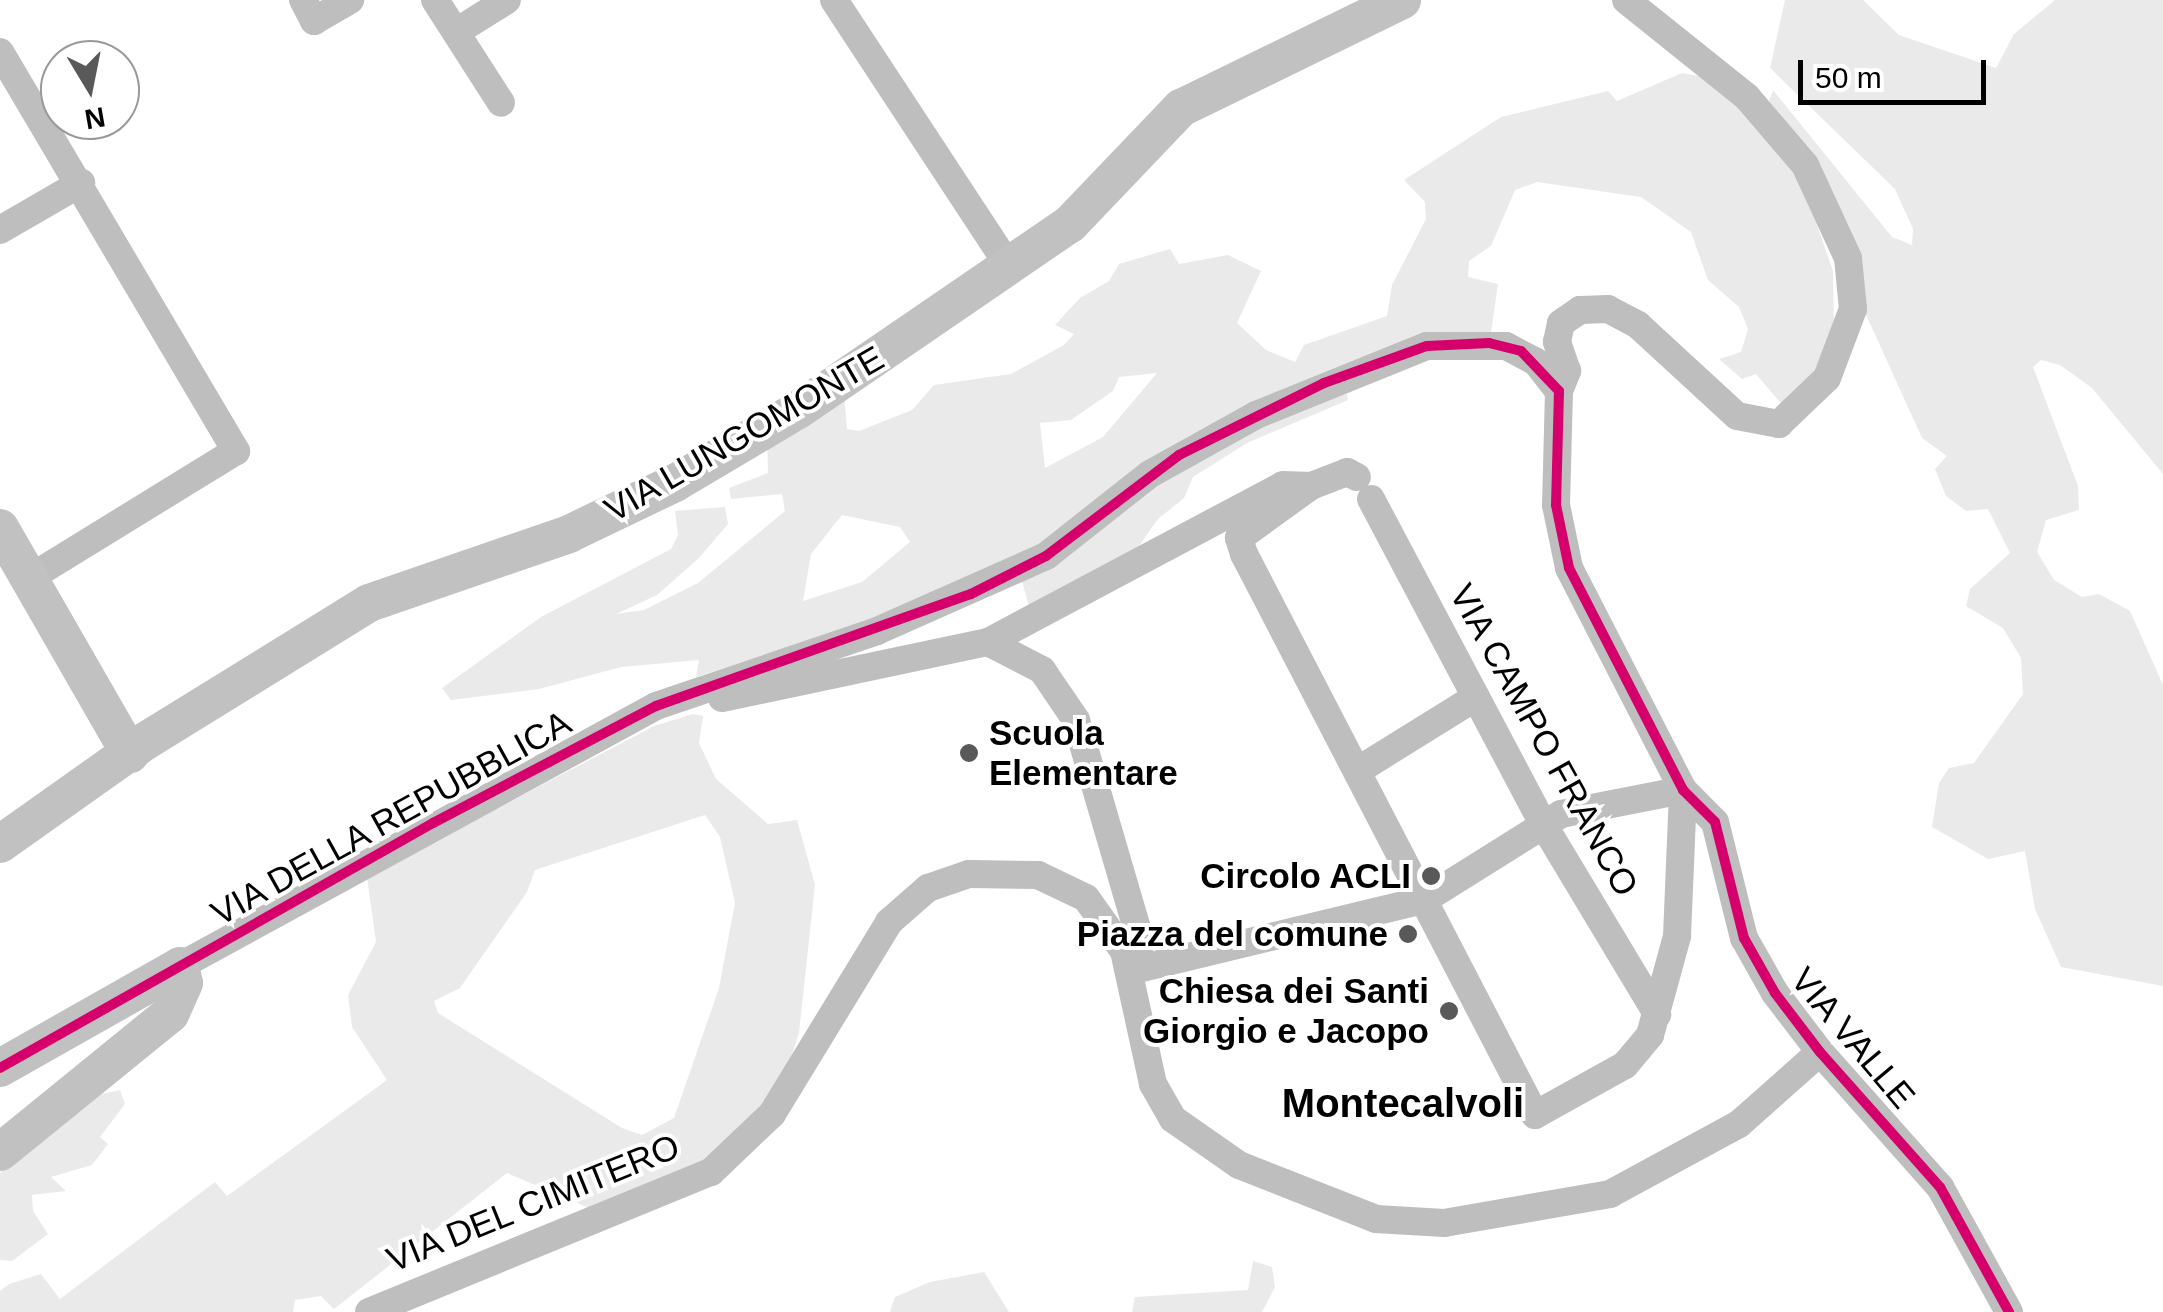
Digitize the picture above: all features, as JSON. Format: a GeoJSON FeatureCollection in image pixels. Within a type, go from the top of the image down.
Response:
{"type":"FeatureCollection","features":[{"type":"Feature","properties":{"kind":"street"},"geometry":{"type":"LineString","coordinates":[[303,0],[314,21],[350,0]]}},
{"type":"Feature","properties":{"kind":"street"},"geometry":{"type":"LineString","coordinates":[[435,0],[500,103]]}},
{"type":"Feature","properties":{"kind":"street"},"geometry":{"type":"LineString","coordinates":[[456,32],[507,0]]}},
{"type":"Feature","properties":{"kind":"street"},"geometry":{"type":"LineString","coordinates":[[834,0],[1012,269]]}},
{"type":"Feature","properties":{"kind":"street","name":"VIA LUNGOMONTE"},"geometry":{"type":"LineString","coordinates":[[0,844],[137,748],[369,604],[569,534],[675,483],[1012,269],[1070,224],[1181,108],[1402,0]]}},
{"type":"Feature","properties":{"kind":"street"},"geometry":{"type":"LineString","coordinates":[[1312,486],[1238,538],[1535,1115],[1625,1065],[1641,1050],[1658,1014],[1676,936],[1682,790],[1569,568],[1556,505],[1559,391],[1566,372],[1557,342],[1561,322],[1580,310],[1608,309],[1638,325],[1737,416],[1779,424],[1827,378],[1854,309],[1848,258],[1805,165],[1747,96],[1626,0]]}},
{"type":"Feature","properties":{"kind":"street"},"geometry":{"type":"LineString","coordinates":[[0,52],[236,451],[28,579]]}},
{"type":"Feature","properties":{"kind":"street"},"geometry":{"type":"LineString","coordinates":[[0,230],[81,184]]}},
{"type":"Feature","properties":{"kind":"street","name":"VIA DELLA REPUBBLICA"},"geometry":{"type":"LineString","coordinates":[[0,1068],[656,706],[971,594],[1046,556],[1179,456],[1362,367],[1427,346],[1489,343],[1521,352],[1559,391]]}},
{"type":"Feature","properties":{"kind":"street","name":"VIA DELLA REPUBBLICA"},"geometry":{"type":"LineString","coordinates":[[656,706],[766,692],[988,642],[1052,614],[1208,520],[1293,481],[1312,486],[1347,472],[1364,488]]}},
{"type":"Feature","properties":{"kind":"street","name":"VIA CAMPO FRANCO"},"geometry":{"type":"LineString","coordinates":[[1364,488],[1543,824],[1658,1014]]}},
{"type":"Feature","properties":{"kind":"street"},"geometry":{"type":"LineString","coordinates":[[0,528],[28,579],[137,748]]}},
{"type":"Feature","properties":{"kind":"street"},"geometry":{"type":"LineString","coordinates":[[988,642],[1042,670],[1076,720],[1137,928],[1139,952],[1130,972],[1153,1084],[1182,1129],[1259,1174],[1393,1222],[1502,1216],[1610,1194],[1739,1124],[1820,1052]]}},
{"type":"Feature","properties":{"kind":"street"},"geometry":{"type":"LineString","coordinates":[[1357,771],[1476,697]]}},
{"type":"Feature","properties":{"kind":"street"},"geometry":{"type":"LineString","coordinates":[[1130,972],[1369,917],[1424,900],[1543,824],[1602,803],[1682,790]]}},
{"type":"Feature","properties":{"kind":"street","name":"VIA VALLE"},"geometry":{"type":"LineString","coordinates":[[1682,790],[1715,822],[1744,938],[1775,993],[1820,1052],[1940,1187],[2009,1312]]}},
{"type":"Feature","properties":{"kind":"street","name":"VIA DEL CIMITERO"},"geometry":{"type":"LineString","coordinates":[[369,1312],[666,1194],[736,1153],[772,1114],[874,940],[928,888],[1001,871],[1058,881],[1105,919],[1130,972]]}},
{"type":"Feature","properties":{"kind":"street"},"geometry":{"type":"LineString","coordinates":[[0,1152],[170,1014],[184,984],[180,966]]}},
{"type":"Feature","properties":{"kind":"shaded area"},"geometry":{"type":"Polygon","coordinates":[[[1785,0],[1863,0],[1899,35],[1996,68],[2014,34],[2055,0],[2163,0],[2163,474],[2092,388],[2060,365],[2041,360],[2033,367],[2078,486],[2079,510],[2046,520],[2037,552],[2054,580],[2082,597],[2099,594],[2130,611],[2163,685],[2163,986],[2061,967],[2035,909],[2025,851],[1988,859],[1932,827],[1939,783],[1949,768],[1974,763],[2023,694],[2021,658],[2003,628],[1966,606],[1970,589],[2010,553],[1988,509],[1966,511],[1946,496],[1935,469],[1947,456],[1922,438],[1769,101],[1773,90],[1892,237],[1912,245],[1913,229],[1895,189],[1770,68],[1785,0]]]}},
{"type":"Feature","properties":{"kind":"shaded area"},"geometry":{"type":"Polygon","coordinates":[[[1682,73],[1710,78],[1735,97],[1784,158],[1807,196],[1833,271],[1834,332],[1820,370],[1784,407],[1756,374],[1742,379],[1719,359],[1741,352],[1748,329],[1739,307],[1708,280],[1691,232],[1641,197],[1537,182],[1515,190],[1491,246],[1469,261],[1468,277],[1498,284],[1491,333],[1341,367],[1348,400],[1247,443],[1193,477],[1184,498],[1158,519],[1139,546],[1030,610],[1017,563],[922,604],[696,677],[699,660],[621,667],[539,689],[451,700],[442,688],[541,617],[671,549],[678,535],[675,511],[725,507],[728,524],[699,558],[657,595],[616,614],[644,610],[698,583],[785,511],[782,494],[731,499],[729,488],[768,473],[767,442],[844,394],[847,429],[859,431],[912,410],[934,385],[1011,374],[1064,345],[1074,334],[1055,325],[1080,298],[1109,281],[1119,264],[1170,249],[1179,264],[1228,255],[1261,271],[1237,323],[1266,350],[1295,362],[1304,345],[1387,316],[1392,285],[1426,219],[1425,202],[1404,180],[1501,117],[1608,91],[1617,101],[1682,73]],[[1157,373],[1119,377],[1113,391],[1071,420],[1040,423],[1045,468],[1103,437],[1157,373]],[[842,515],[811,554],[803,601],[862,582],[910,542],[900,527],[842,515]]]}},
{"type":"Feature","properties":{"kind":"shaded area"},"geometry":{"type":"Polygon","coordinates":[[[693,714],[703,716],[699,743],[716,779],[768,824],[797,820],[815,885],[799,1033],[782,1085],[719,1157],[589,1208],[507,1173],[334,1309],[321,1296],[295,1300],[293,1312],[0,1312],[0,1291],[9,1284],[41,1274],[60,1299],[215,1182],[227,1196],[387,1080],[352,1027],[348,995],[376,942],[367,877],[654,726],[693,714]],[[705,815],[535,870],[527,892],[460,988],[434,1001],[438,1013],[622,1128],[642,1135],[674,1118],[719,988],[735,903],[720,837],[705,815]]]}},
{"type":"Feature","properties":{"kind":"shaded area"},"geometry":{"type":"Polygon","coordinates":[[[120,1090],[125,1104],[100,1137],[108,1144],[92,1165],[51,1177],[66,1191],[32,1195],[33,1211],[48,1234],[12,1261],[0,1260],[0,1173],[84,1098],[120,1090]]]}},
{"type":"Feature","properties":{"kind":"shaded area"},"geometry":{"type":"Polygon","coordinates":[[[1253,1261],[1272,1267],[1275,1287],[1262,1312],[1132,1312],[1135,1297],[1248,1290],[1253,1261]]]}},
{"type":"Feature","properties":{"kind":"shaded area"},"geometry":{"type":"Polygon","coordinates":[[[984,1272],[1009,1312],[890,1312],[895,1297],[930,1282],[984,1272]]]}},
{"type":"Feature","properties":{"kind":"cycle path"},"geometry":{"type":"LineString","coordinates":[[0,1068],[433,823],[656,706],[971,594],[1046,556],[1179,455],[1324,383],[1427,346],[1489,343],[1521,351],[1559,391],[1556,505],[1569,568],[1683,790],[1715,822],[1744,938],[1775,993],[1820,1052],[1940,1187],[2009,1312]]}},
{"type":"Feature","properties":{"kind":"place","name":"Scuola Elementare"},"geometry":{"type":"Point","coordinates":[969,753]}},
{"type":"Feature","properties":{"kind":"place","name":"Circolo ACLI"},"geometry":{"type":"Point","coordinates":[1431,876]}},
{"type":"Feature","properties":{"kind":"place","name":"Piazza del comune"},"geometry":{"type":"Point","coordinates":[1408,934]}},
{"type":"Feature","properties":{"kind":"place","name":"Chiesa dei Santi Giorgio e Jacopo"},"geometry":{"type":"Point","coordinates":[1449,1011]}},
{"type":"Feature","properties":{"kind":"district","name":"Montecalvoli"},"geometry":{"type":"Point","coordinates":[1403,1103]}}]}
